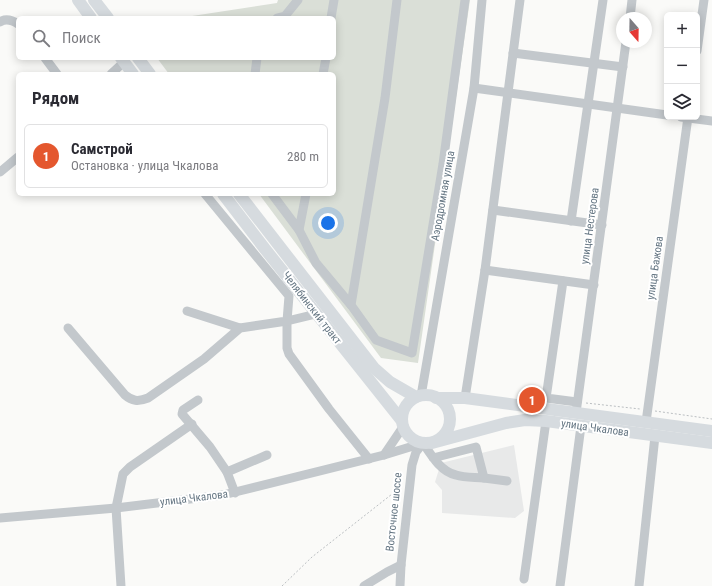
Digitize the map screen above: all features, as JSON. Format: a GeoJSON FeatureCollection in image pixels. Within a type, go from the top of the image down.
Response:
{"type":"FeatureCollection","features":[{"type":"Feature","properties":{"kind":"main road"},"geometry":{"type":"LineString","coordinates":[[78,0],[90,16]]}},
{"type":"Feature","properties":{"kind":"main road"},"geometry":{"type":"LineString","coordinates":[[94,0],[106,16]]}},
{"type":"Feature","properties":{"kind":"main road"},"geometry":{"type":"LineString","coordinates":[[140,60],[148,72]]}},
{"type":"Feature","properties":{"kind":"main road","name":"Челябинский тракт"},"geometry":{"type":"LineString","coordinates":[[225,196],[403,424]]}},
{"type":"Feature","properties":{"kind":"main road","name":"Челябинский тракт"},"geometry":{"type":"LineString","coordinates":[[241,196],[374,368],[390,382],[419,396]]}},
{"type":"Feature","properties":{"kind":"main road"},"geometry":{"type":"LineString","coordinates":[[419,396],[436,398],[446,406],[450,417],[448,429],[440,439],[427,443],[414,440],[407,434],[403,424],[405,408],[410,402],[419,396]]}},
{"type":"Feature","properties":{"kind":"main road","name":"улица Чкалова"},"geometry":{"type":"LineString","coordinates":[[436,398],[465,398],[546,409],[576,408],[646,422],[712,431]]}},
{"type":"Feature","properties":{"kind":"main road","name":"улица Чкалова"},"geometry":{"type":"LineString","coordinates":[[546,409],[580,426],[712,443]]}},
{"type":"Feature","properties":{"kind":"main road","name":"улица Чкалова"},"geometry":{"type":"LineString","coordinates":[[427,443],[525,420],[546,409]]}},
{"type":"Feature","properties":{"kind":"street"},"geometry":{"type":"LineString","coordinates":[[285,16],[298,0]]}},
{"type":"Feature","properties":{"kind":"street"},"geometry":{"type":"LineString","coordinates":[[331,16],[334,0]]}},
{"type":"Feature","properties":{"kind":"street"},"geometry":{"type":"LineString","coordinates":[[351,305],[386,98],[397,0]]}},
{"type":"Feature","properties":{"kind":"street"},"geometry":{"type":"LineString","coordinates":[[274,196],[299,230],[316,262],[351,305],[376,340],[412,353],[442,164],[464,0]]}},
{"type":"Feature","properties":{"kind":"street","name":"Аэродромная улица"},"geometry":{"type":"LineString","coordinates":[[419,396],[474,88],[482,0]]}},
{"type":"Feature","properties":{"kind":"street"},"geometry":{"type":"LineString","coordinates":[[465,398],[493,210],[520,0]]}},
{"type":"Feature","properties":{"kind":"street"},"geometry":{"type":"LineString","coordinates":[[571,221],[603,0]]}},
{"type":"Feature","properties":{"kind":"street"},"geometry":{"type":"LineString","coordinates":[[631,12],[632,0]]}},
{"type":"Feature","properties":{"kind":"street"},"geometry":{"type":"LineString","coordinates":[[697,48],[704,0]]}},
{"type":"Feature","properties":{"kind":"street"},"geometry":{"type":"LineString","coordinates":[[0,22],[4,20],[11,20],[16,23]]}},
{"type":"Feature","properties":{"kind":"street","name":"улица Нестерова"},"geometry":{"type":"LineString","coordinates":[[576,408],[625,48]]}},
{"type":"Feature","properties":{"kind":"street"},"geometry":{"type":"LineString","coordinates":[[514,53],[623,67]]}},
{"type":"Feature","properties":{"kind":"street"},"geometry":{"type":"LineString","coordinates":[[46,60],[56,72]]}},
{"type":"Feature","properties":{"kind":"street"},"geometry":{"type":"LineString","coordinates":[[255,72],[257,60]]}},
{"type":"Feature","properties":{"kind":"street"},"geometry":{"type":"LineString","coordinates":[[323,72],[326,60]]}},
{"type":"Feature","properties":{"kind":"street"},"geometry":{"type":"LineString","coordinates":[[117,72],[128,68]]}},
{"type":"Feature","properties":{"kind":"street"},"geometry":{"type":"LineString","coordinates":[[474,88],[664,115]]}},
{"type":"Feature","properties":{"kind":"street"},"geometry":{"type":"LineString","coordinates":[[700,119],[712,121]]}},
{"type":"Feature","properties":{"kind":"street","name":"улица Бажова"},"geometry":{"type":"LineString","coordinates":[[646,422],[685,120]]}},
{"type":"Feature","properties":{"kind":"street"},"geometry":{"type":"LineString","coordinates":[[0,172],[16,158]]}},
{"type":"Feature","properties":{"kind":"street"},"geometry":{"type":"LineString","coordinates":[[207,196],[289,296]]}},
{"type":"Feature","properties":{"kind":"street"},"geometry":{"type":"LineString","coordinates":[[299,230],[306,196]]}},
{"type":"Feature","properties":{"kind":"street"},"geometry":{"type":"LineString","coordinates":[[493,210],[602,225]]}},
{"type":"Feature","properties":{"kind":"street"},"geometry":{"type":"LineString","coordinates":[[484,270],[594,285]]}},
{"type":"Feature","properties":{"kind":"street"},"geometry":{"type":"LineString","coordinates":[[524,579],[563,281]]}},
{"type":"Feature","properties":{"kind":"street"},"geometry":{"type":"LineString","coordinates":[[291,282],[287,321],[287,348],[289,354],[329,409],[369,458]]}},
{"type":"Feature","properties":{"kind":"street"},"geometry":{"type":"LineString","coordinates":[[187,311],[240,328],[287,321],[316,314]]}},
{"type":"Feature","properties":{"kind":"street"},"geometry":{"type":"LineString","coordinates":[[68,328],[130,399],[142,401],[204,360],[240,328]]}},
{"type":"Feature","properties":{"kind":"street"},"geometry":{"type":"LineString","coordinates":[[198,400],[182,412],[210,447],[227,472],[234,493]]}},
{"type":"Feature","properties":{"kind":"street"},"geometry":{"type":"LineString","coordinates":[[121,586],[116,508],[122,479],[126,470],[192,424]]}},
{"type":"Feature","properties":{"kind":"street"},"geometry":{"type":"LineString","coordinates":[[384,455],[403,424]]}},
{"type":"Feature","properties":{"kind":"street"},"geometry":{"type":"LineString","coordinates":[[560,586],[580,426]]}},
{"type":"Feature","properties":{"kind":"street"},"geometry":{"type":"LineString","coordinates":[[470,433],[476,447],[484,478]]}},
{"type":"Feature","properties":{"kind":"street"},"geometry":{"type":"LineString","coordinates":[[639,586],[655,436]]}},
{"type":"Feature","properties":{"kind":"street"},"geometry":{"type":"LineString","coordinates":[[427,443],[433,458],[450,473],[508,481]]}},
{"type":"Feature","properties":{"kind":"street","name":"улица Чкалова"},"geometry":{"type":"LineString","coordinates":[[1,515],[116,508],[234,493],[427,443]]}},
{"type":"Feature","properties":{"kind":"street","name":"Восточное шоссе"},"geometry":{"type":"LineString","coordinates":[[400,586],[408,487],[412,465],[416,452],[427,443]]}},
{"type":"Feature","properties":{"kind":"street"},"geometry":{"type":"LineString","coordinates":[[433,458],[476,447]]}},
{"type":"Feature","properties":{"kind":"street"},"geometry":{"type":"LineString","coordinates":[[227,472],[268,456]]}},
{"type":"Feature","properties":{"kind":"street"},"geometry":{"type":"LineString","coordinates":[[364,586],[401,565]]}},
{"type":"Feature","properties":{"kind":"path"},"geometry":{"type":"LineString","coordinates":[[282,586],[312,557],[401,487],[408,487]]}},
{"type":"Feature","properties":{"kind":"shaded area"},"geometry":{"type":"Polygon","coordinates":[[[278,0],[470,0],[418,363],[381,358],[260,196],[336,196],[336,72],[168,72],[158,60],[336,60],[336,16],[192,16],[277,3],[278,0]]]}},
{"type":"Feature","properties":{"kind":"shaded area"},"geometry":{"type":"Polygon","coordinates":[[[514,445],[524,511],[515,518],[442,513],[442,490],[435,482],[441,463],[514,445]]]}},
{"type":"Feature","properties":{"kind":"place","name":"Самстрой"},"geometry":{"type":"Point","coordinates":[532,400]}}]}
